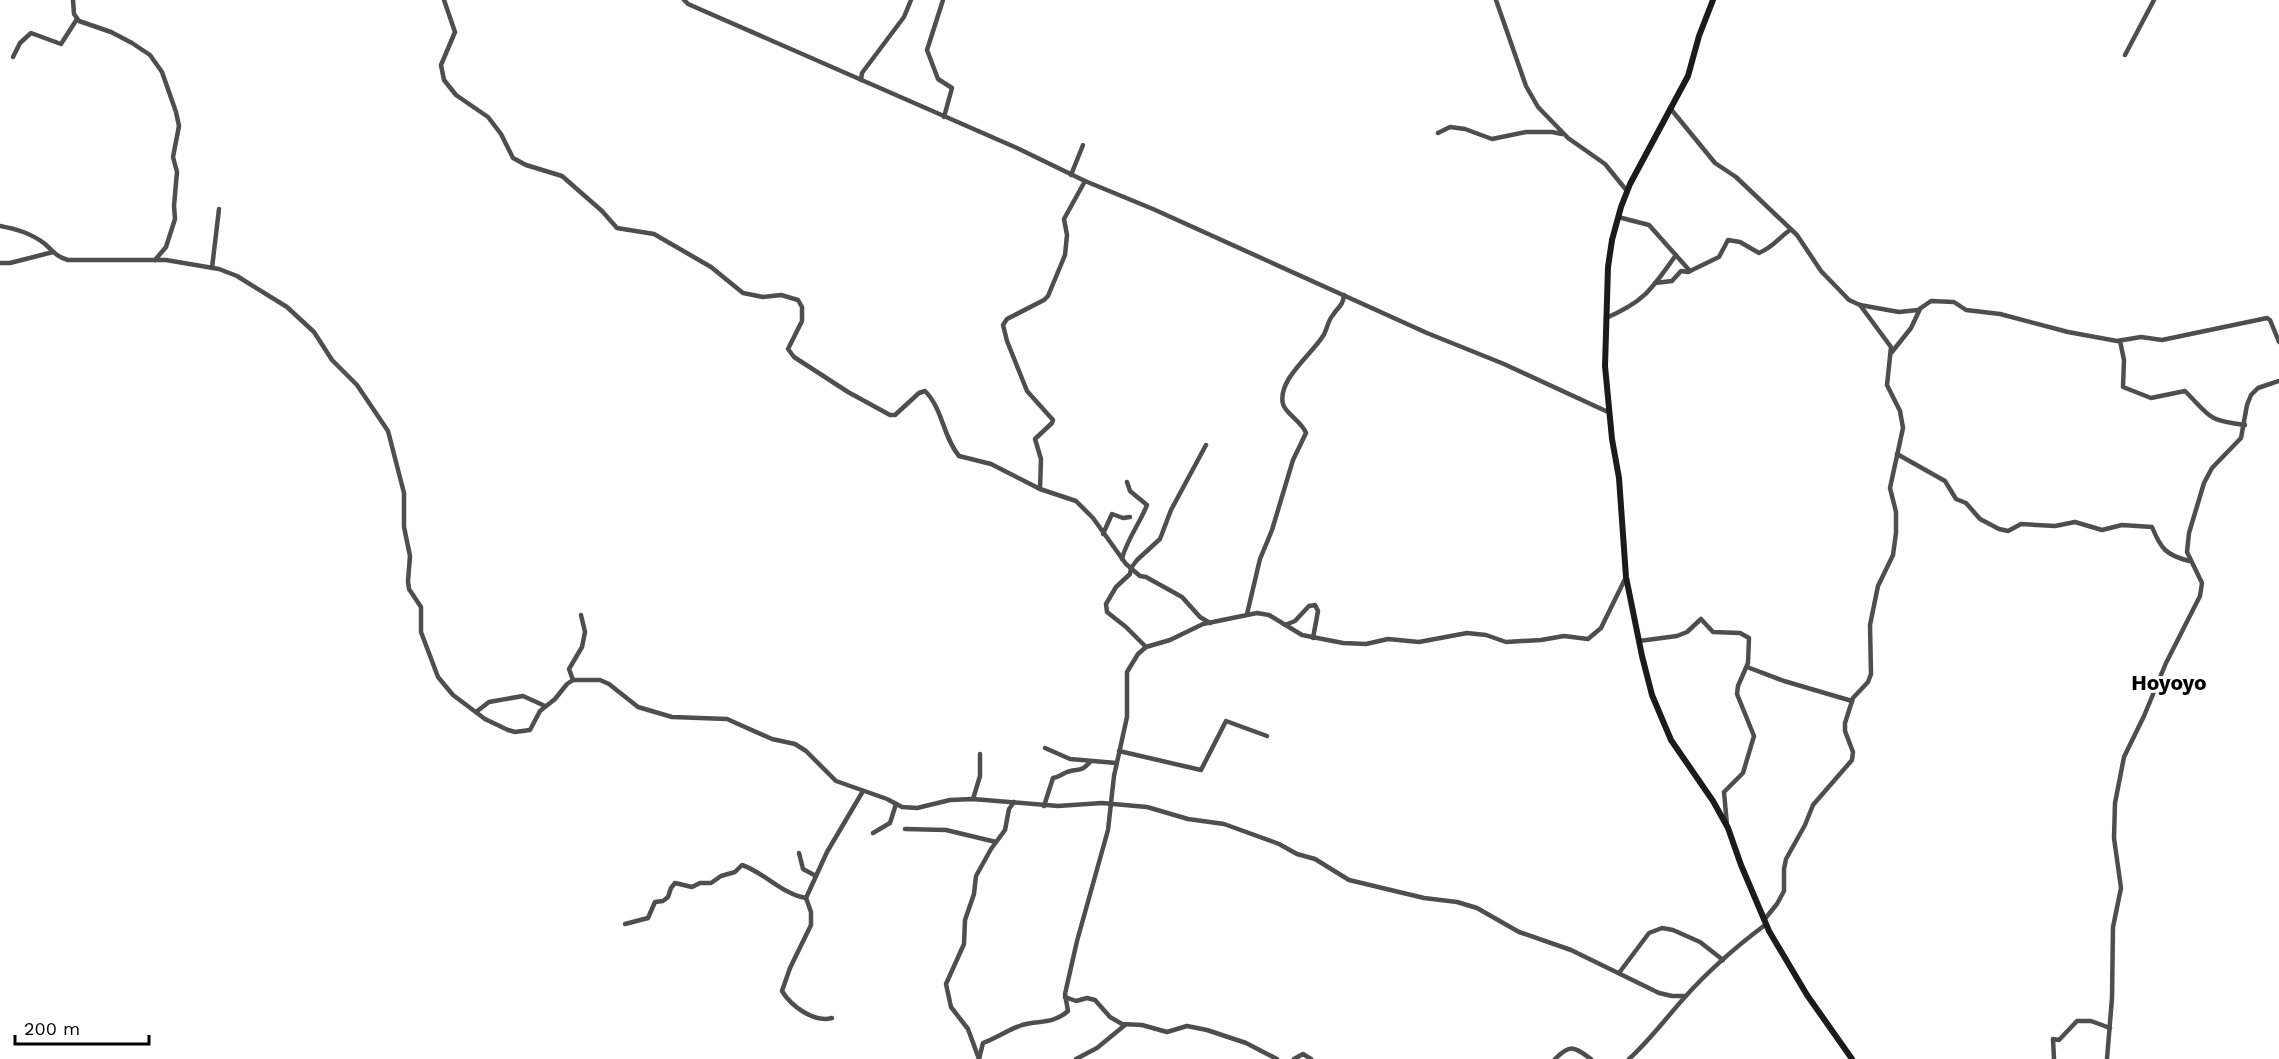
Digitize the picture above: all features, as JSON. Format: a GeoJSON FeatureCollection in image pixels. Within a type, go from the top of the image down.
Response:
{"type":"FeatureCollection","features":[{"type":"Feature","properties":{"kind":"street"},"geometry":{"type":"LineString","coordinates":[[73,0],[76,19],[92,27],[111,32],[150,56],[162,72],[176,112],[179,126],[173,157],[177,172],[175,219],[166,247],[154,260]]}},
{"type":"Feature","properties":{"kind":"street"},"geometry":{"type":"LineString","coordinates":[[444,0],[455,32],[441,65],[444,80],[456,95],[488,117],[501,134],[513,158],[526,165],[562,176],[592,201],[617,228],[654,234],[711,267],[738,291],[760,296],[781,295],[798,300],[802,307],[802,321],[788,350],[794,357],[848,392],[890,415],[896,415],[925,391],[936,405],[959,456],[991,464],[1040,489],[1076,501],[1131,568],[1140,576],[1182,597],[1200,617],[1210,623]]}},
{"type":"Feature","properties":{"kind":"street"},"geometry":{"type":"LineString","coordinates":[[684,0],[688,4],[1017,148],[1071,175],[1427,333],[1504,364],[1608,412]]}},
{"type":"Feature","properties":{"kind":"street"},"geometry":{"type":"LineString","coordinates":[[861,80],[862,73],[904,16],[911,0]]}},
{"type":"Feature","properties":{"kind":"street"},"geometry":{"type":"LineString","coordinates":[[944,0],[927,50],[939,80],[952,88],[944,117]]}},
{"type":"Feature","properties":{"kind":"street"},"geometry":{"type":"LineString","coordinates":[[1496,0],[1528,91],[1538,107],[1565,135],[1603,162],[1627,191]]}},
{"type":"Feature","properties":{"kind":"street"},"geometry":{"type":"LineString","coordinates":[[1713,0],[1699,36],[1688,76],[1630,184],[1612,240],[1608,267],[1605,366],[1608,412],[1619,478],[1626,577],[1652,695],[1668,734],[1713,801],[1728,828],[1764,923],[1807,995],[1852,1059]]}},
{"type":"Feature","properties":{"kind":"street"},"geometry":{"type":"LineString","coordinates":[[2125,55],[2154,0]]}},
{"type":"Feature","properties":{"kind":"street"},"geometry":{"type":"LineString","coordinates":[[13,57],[20,43],[31,33],[62,44],[76,19]]}},
{"type":"Feature","properties":{"kind":"street"},"geometry":{"type":"LineString","coordinates":[[1670,108],[1715,163],[1736,177],[1801,240],[1809,256],[1823,274],[1849,300],[1860,305],[1899,312],[1921,309]]}},
{"type":"Feature","properties":{"kind":"street"},"geometry":{"type":"LineString","coordinates":[[1438,133],[1450,126],[1492,139],[1534,132],[1565,135]]}},
{"type":"Feature","properties":{"kind":"street"},"geometry":{"type":"LineString","coordinates":[[1071,175],[1083,145]]}},
{"type":"Feature","properties":{"kind":"street"},"geometry":{"type":"LineString","coordinates":[[1040,489],[1041,459],[1035,439],[1053,420],[1027,391],[1003,325],[1006,319],[1048,296],[1065,255],[1067,235],[1064,219],[1085,181]]}},
{"type":"Feature","properties":{"kind":"street"},"geometry":{"type":"LineString","coordinates":[[1619,183],[1630,184]]}},
{"type":"Feature","properties":{"kind":"street"},"geometry":{"type":"LineString","coordinates":[[212,267],[219,209]]}},
{"type":"Feature","properties":{"kind":"street"},"geometry":{"type":"LineString","coordinates":[[1618,217],[1649,225],[1690,271]]}},
{"type":"Feature","properties":{"kind":"street"},"geometry":{"type":"LineString","coordinates":[[0,226],[24,231],[44,243],[59,257],[72,260],[172,260],[184,264],[212,267],[237,276],[287,307],[304,322],[314,332],[333,360],[357,385],[386,429],[404,493],[404,527],[411,562],[408,581],[411,594],[421,607],[420,625],[424,642],[438,677],[453,695],[485,719],[508,730],[523,732],[530,730],[540,711],[573,680],[604,681],[633,704],[666,715],[727,719],[772,739],[795,744],[806,751],[836,781],[910,808],[950,800],[973,799],[1067,807],[1112,803],[1147,807],[1188,819],[1243,829],[1297,854],[1315,859],[1344,878],[1424,898],[1469,905],[1519,932],[1571,950],[1659,993],[1685,996]]}},
{"type":"Feature","properties":{"kind":"street"},"geometry":{"type":"LineString","coordinates":[[1655,284],[1672,280],[1681,271],[1690,271],[1719,257],[1728,240],[1740,242],[1759,254],[1771,249],[1780,237],[1790,230]]}},
{"type":"Feature","properties":{"kind":"street"},"geometry":{"type":"LineString","coordinates":[[0,263],[10,263],[53,252]]}},
{"type":"Feature","properties":{"kind":"street"},"geometry":{"type":"LineString","coordinates":[[1606,318],[1638,302],[1655,284],[1676,255]]}},
{"type":"Feature","properties":{"kind":"street"},"geometry":{"type":"LineString","coordinates":[[1247,614],[1260,559],[1272,530],[1293,460],[1306,433],[1283,405],[1285,389],[1293,373],[1322,337],[1332,315],[1340,309],[1344,295]]}},
{"type":"Feature","properties":{"kind":"street"},"geometry":{"type":"LineString","coordinates":[[1629,1059],[1670,1017],[1685,996],[1764,923],[1778,904],[1784,891],[1786,859],[1813,805],[1852,760],[1852,750],[1845,728],[1852,701],[1868,682],[1871,674],[1870,625],[1878,586],[1893,555],[1896,512],[1890,488],[1903,422],[1887,385],[1888,365],[1892,352],[1909,332],[1921,309],[1931,301],[1954,302],[1958,307],[1966,310],[2000,314],[2068,332],[2120,341],[2140,337],[2165,340],[2267,318],[2279,342]]}},
{"type":"Feature","properties":{"kind":"street"},"geometry":{"type":"LineString","coordinates":[[1860,305],[1890,344],[1892,352]]}},
{"type":"Feature","properties":{"kind":"street"},"geometry":{"type":"LineString","coordinates":[[2120,341],[2124,360],[2123,387],[2151,398],[2185,391],[2198,407],[2216,420],[2245,425]]}},
{"type":"Feature","properties":{"kind":"street"},"geometry":{"type":"LineString","coordinates":[[2107,1059],[2113,927],[2121,888],[2114,838],[2116,795],[2124,757],[2166,663],[2200,596],[2202,583],[2187,552],[2189,533],[2204,483],[2212,468],[2241,438],[2251,395],[2258,388],[2279,381]]}},
{"type":"Feature","properties":{"kind":"street"},"geometry":{"type":"LineString","coordinates":[[1146,647],[1107,612],[1106,608],[1113,592],[1130,574],[1131,568],[1160,539],[1171,510],[1206,445]]}},
{"type":"Feature","properties":{"kind":"street"},"geometry":{"type":"LineString","coordinates":[[1897,453],[1945,481],[1956,499],[1966,503],[1980,519],[1999,529],[2008,531],[2021,524],[2055,526],[2075,522],[2102,530],[2122,525],[2148,526],[2152,527],[2164,550],[2174,557],[2190,561]]}},
{"type":"Feature","properties":{"kind":"street"},"geometry":{"type":"LineString","coordinates":[[1122,559],[1146,505],[1130,491],[1127,482]]}},
{"type":"Feature","properties":{"kind":"street"},"geometry":{"type":"LineString","coordinates":[[1103,534],[1112,514],[1124,518],[1130,517]]}},
{"type":"Feature","properties":{"kind":"street"},"geometry":{"type":"LineString","coordinates":[[979,1059],[983,1043],[995,1039],[1001,1033],[1026,1024],[1044,1023],[1066,1013],[1068,1008],[1065,997],[1077,941],[1108,830],[1116,764],[1127,717],[1127,672],[1138,654],[1146,647],[1170,640],[1196,627],[1247,614],[1269,615],[1302,634],[1334,642],[1366,644],[1388,639],[1431,640],[1459,633],[1486,635],[1506,642],[1564,636],[1588,639],[1601,628],[1626,577]]}},
{"type":"Feature","properties":{"kind":"street"},"geometry":{"type":"LineString","coordinates":[[1285,625],[1295,621],[1309,606],[1315,606],[1318,611],[1314,638]]}},
{"type":"Feature","properties":{"kind":"street"},"geometry":{"type":"LineString","coordinates":[[573,680],[569,669],[580,653],[584,641],[582,615]]}},
{"type":"Feature","properties":{"kind":"street"},"geometry":{"type":"LineString","coordinates":[[1639,641],[1682,635],[1702,619],[1713,632],[1748,636],[1747,667],[1738,686],[1737,694],[1754,736],[1743,773],[1724,792],[1728,828]]}},
{"type":"Feature","properties":{"kind":"street"},"geometry":{"type":"LineString","coordinates":[[1747,667],[1784,681],[1852,701]]}},
{"type":"Feature","properties":{"kind":"street"},"geometry":{"type":"LineString","coordinates":[[476,712],[489,702],[523,696],[546,706]]}},
{"type":"Feature","properties":{"kind":"street"},"geometry":{"type":"LineString","coordinates":[[1119,751],[1199,770],[1203,768],[1226,721],[1267,736]]}},
{"type":"Feature","properties":{"kind":"street"},"geometry":{"type":"LineString","coordinates":[[1045,748],[1070,759],[1116,764]]}},
{"type":"Feature","properties":{"kind":"street"},"geometry":{"type":"LineString","coordinates":[[973,799],[980,776],[980,754]]}},
{"type":"Feature","properties":{"kind":"street"},"geometry":{"type":"LineString","coordinates":[[1044,806],[1053,778],[1066,772],[1081,771],[1090,762]]}},
{"type":"Feature","properties":{"kind":"street"},"geometry":{"type":"LineString","coordinates":[[832,1018],[824,1020],[802,1011],[782,991],[790,968],[811,927],[811,912],[806,898],[826,852],[863,791]]}},
{"type":"Feature","properties":{"kind":"street"},"geometry":{"type":"LineString","coordinates":[[979,1059],[968,1029],[951,1007],[946,984],[964,944],[965,920],[976,876],[1005,830],[1009,809],[1014,802]]}},
{"type":"Feature","properties":{"kind":"street"},"geometry":{"type":"LineString","coordinates":[[873,833],[890,823],[896,804]]}},
{"type":"Feature","properties":{"kind":"street"},"geometry":{"type":"LineString","coordinates":[[905,830],[946,831],[996,842]]}},
{"type":"Feature","properties":{"kind":"street"},"geometry":{"type":"LineString","coordinates":[[799,853],[803,869],[816,876]]}},
{"type":"Feature","properties":{"kind":"street"},"geometry":{"type":"LineString","coordinates":[[625,924],[648,918],[655,902],[663,901],[668,897],[675,883],[692,886],[711,883],[721,876],[735,872],[742,865],[788,891],[806,898]]}},
{"type":"Feature","properties":{"kind":"street"},"geometry":{"type":"LineString","coordinates":[[1619,973],[1649,933],[1662,928],[1673,930],[1700,942],[1723,960]]}},
{"type":"Feature","properties":{"kind":"street"},"geometry":{"type":"LineString","coordinates":[[1065,997],[1077,1001],[1088,998],[1095,1000],[1110,1017],[1126,1024],[1142,1025],[1167,1032],[1187,1026],[1207,1030],[1246,1043],[1277,1059]]}},
{"type":"Feature","properties":{"kind":"street"},"geometry":{"type":"LineString","coordinates":[[2054,1059],[2053,1039],[2059,1040],[2077,1022],[2096,1022],[2109,1028]]}},
{"type":"Feature","properties":{"kind":"street"},"geometry":{"type":"LineString","coordinates":[[1076,1059],[1097,1048],[1126,1024]]}},
{"type":"Feature","properties":{"kind":"street"},"geometry":{"type":"LineString","coordinates":[[1555,1059],[1565,1049],[1572,1048],[1591,1059]]}},
{"type":"Feature","properties":{"kind":"street"},"geometry":{"type":"LineString","coordinates":[[1294,1059],[1303,1054],[1311,1059]]}},
{"type":"Feature","properties":{"kind":"district","name":"Hoyoyo"},"geometry":{"type":"Point","coordinates":[2169,682]}}]}
